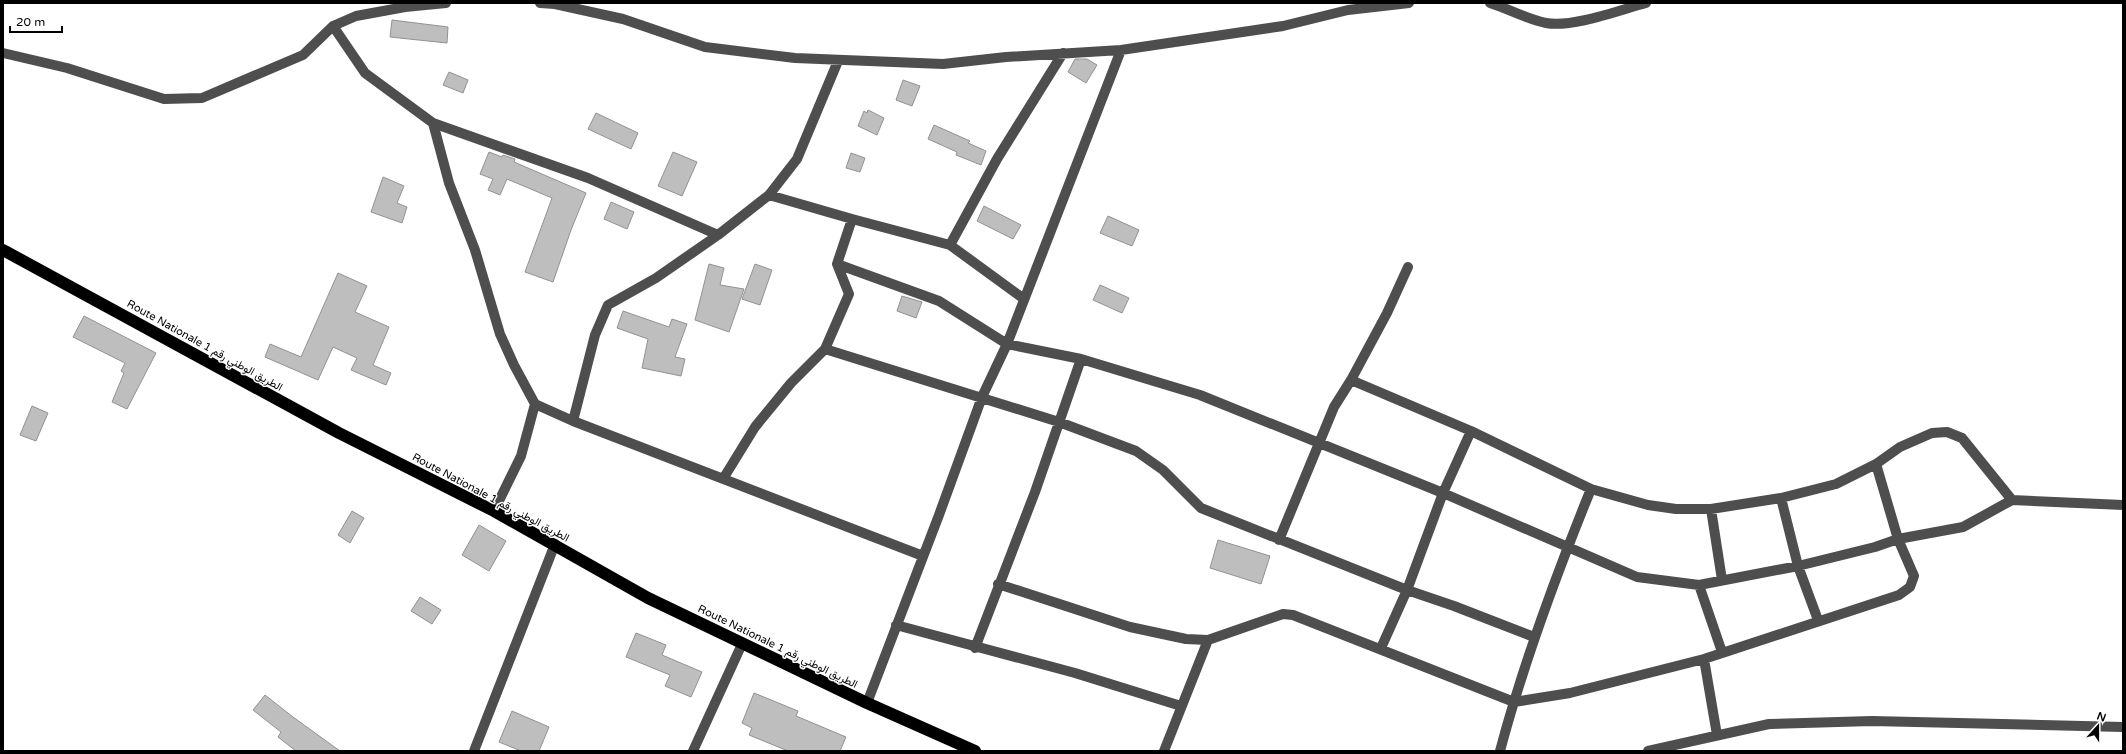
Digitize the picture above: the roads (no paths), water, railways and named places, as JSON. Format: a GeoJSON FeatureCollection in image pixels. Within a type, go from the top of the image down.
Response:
{"type":"FeatureCollection","features":[{"type":"Feature","properties":{"kind":"highway","name":"Route Nationale الطريق الوطني رقم 1"},"geometry":{"type":"LineString","coordinates":[[3,250],[339,433],[494,511],[555,544],[648,598],[867,703],[975,751]]}},
{"type":"Feature","properties":{"kind":"street"},"geometry":{"type":"LineString","coordinates":[[3,53],[67,68],[164,99],[202,98],[250,79],[303,54],[333,26],[356,16],[405,7],[446,3]]}},
{"type":"Feature","properties":{"kind":"street"},"geometry":{"type":"LineString","coordinates":[[540,3],[555,4],[623,19],[705,47],[838,61],[943,64],[1006,57],[1122,50],[1283,26],[1348,10],[1409,3]]}},
{"type":"Feature","properties":{"kind":"street"},"geometry":{"type":"LineString","coordinates":[[1490,3],[1519,15],[1547,24],[1571,23],[1646,3]]}},
{"type":"Feature","properties":{"kind":"street"},"geometry":{"type":"LineString","coordinates":[[333,26],[365,73],[433,123],[588,178],[718,234]]}},
{"type":"Feature","properties":{"kind":"street"},"geometry":{"type":"LineString","coordinates":[[867,703],[982,397],[1007,344],[1122,50]]}},
{"type":"Feature","properties":{"kind":"street"},"geometry":{"type":"LineString","coordinates":[[950,245],[997,159],[1063,53]]}},
{"type":"Feature","properties":{"kind":"street"},"geometry":{"type":"LineString","coordinates":[[573,421],[596,335],[608,305],[656,278],[718,234],[769,195],[797,159],[838,61]]}},
{"type":"Feature","properties":{"kind":"street"},"geometry":{"type":"LineString","coordinates":[[433,123],[449,183],[475,250],[500,334],[514,365],[535,404],[573,421],[923,556]]}},
{"type":"Feature","properties":{"kind":"street"},"geometry":{"type":"LineString","coordinates":[[769,195],[950,245],[1024,299]]}},
{"type":"Feature","properties":{"kind":"street"},"geometry":{"type":"LineString","coordinates":[[723,479],[755,427],[791,383],[825,349],[849,294],[837,264],[852,219]]}},
{"type":"Feature","properties":{"kind":"street"},"geometry":{"type":"LineString","coordinates":[[837,264],[939,301],[1007,344],[1081,359],[1200,395],[1443,493],[1637,576],[1699,585],[1798,566],[1875,547],[1898,539],[1963,527],[2012,500],[2123,505]]}},
{"type":"Feature","properties":{"kind":"street"},"geometry":{"type":"LineString","coordinates":[[1279,540],[1318,442],[1334,407],[1351,380],[1387,313],[1408,266]]}},
{"type":"Feature","properties":{"kind":"street"},"geometry":{"type":"LineString","coordinates":[[825,349],[1059,422],[1136,451],[1163,470],[1202,508],[1407,590],[1454,606],[1534,637]]}},
{"type":"Feature","properties":{"kind":"street"},"geometry":{"type":"LineString","coordinates":[[975,648],[998,584],[1035,492],[1081,359]]}},
{"type":"Feature","properties":{"kind":"street"},"geometry":{"type":"LineString","coordinates":[[1351,380],[1471,431],[1591,489],[1648,506],[1676,509],[1710,509],[1781,498],[1836,484],[1876,464],[1900,448],[1932,433],[1947,432],[1962,438],[2012,500]]}},
{"type":"Feature","properties":{"kind":"street"},"geometry":{"type":"LineString","coordinates":[[494,511],[521,456],[535,404]]}},
{"type":"Feature","properties":{"kind":"street"},"geometry":{"type":"LineString","coordinates":[[1381,648],[1407,590],[1443,493],[1471,431]]}},
{"type":"Feature","properties":{"kind":"street"},"geometry":{"type":"LineString","coordinates":[[998,584],[1130,627],[1186,639],[1208,640],[1283,614],[1293,615],[1381,648],[1514,702],[1570,693],[1704,659],[1818,620],[1899,595],[1910,587],[1914,576],[1898,539],[1876,464]]}},
{"type":"Feature","properties":{"kind":"street"},"geometry":{"type":"LineString","coordinates":[[1500,751],[1534,637],[1567,547],[1591,489]]}},
{"type":"Feature","properties":{"kind":"street"},"geometry":{"type":"LineString","coordinates":[[1781,498],[1798,566],[1818,620]]}},
{"type":"Feature","properties":{"kind":"street"},"geometry":{"type":"LineString","coordinates":[[1710,509],[1722,580]]}},
{"type":"Feature","properties":{"kind":"street"},"geometry":{"type":"LineString","coordinates":[[474,751],[555,544]]}},
{"type":"Feature","properties":{"kind":"street"},"geometry":{"type":"LineString","coordinates":[[1699,585],[1722,652]]}},
{"type":"Feature","properties":{"kind":"street"},"geometry":{"type":"LineString","coordinates":[[896,625],[975,648],[1075,673],[1182,706]]}},
{"type":"Feature","properties":{"kind":"street"},"geometry":{"type":"LineString","coordinates":[[1164,751],[1208,640]]}},
{"type":"Feature","properties":{"kind":"street"},"geometry":{"type":"LineString","coordinates":[[693,751],[742,644]]}},
{"type":"Feature","properties":{"kind":"street"},"geometry":{"type":"LineString","coordinates":[[1704,659],[1716,735]]}},
{"type":"Feature","properties":{"kind":"street"},"geometry":{"type":"LineString","coordinates":[[1648,751],[1663,749],[1716,735],[1769,724],[1872,721],[2123,727]]}}]}
